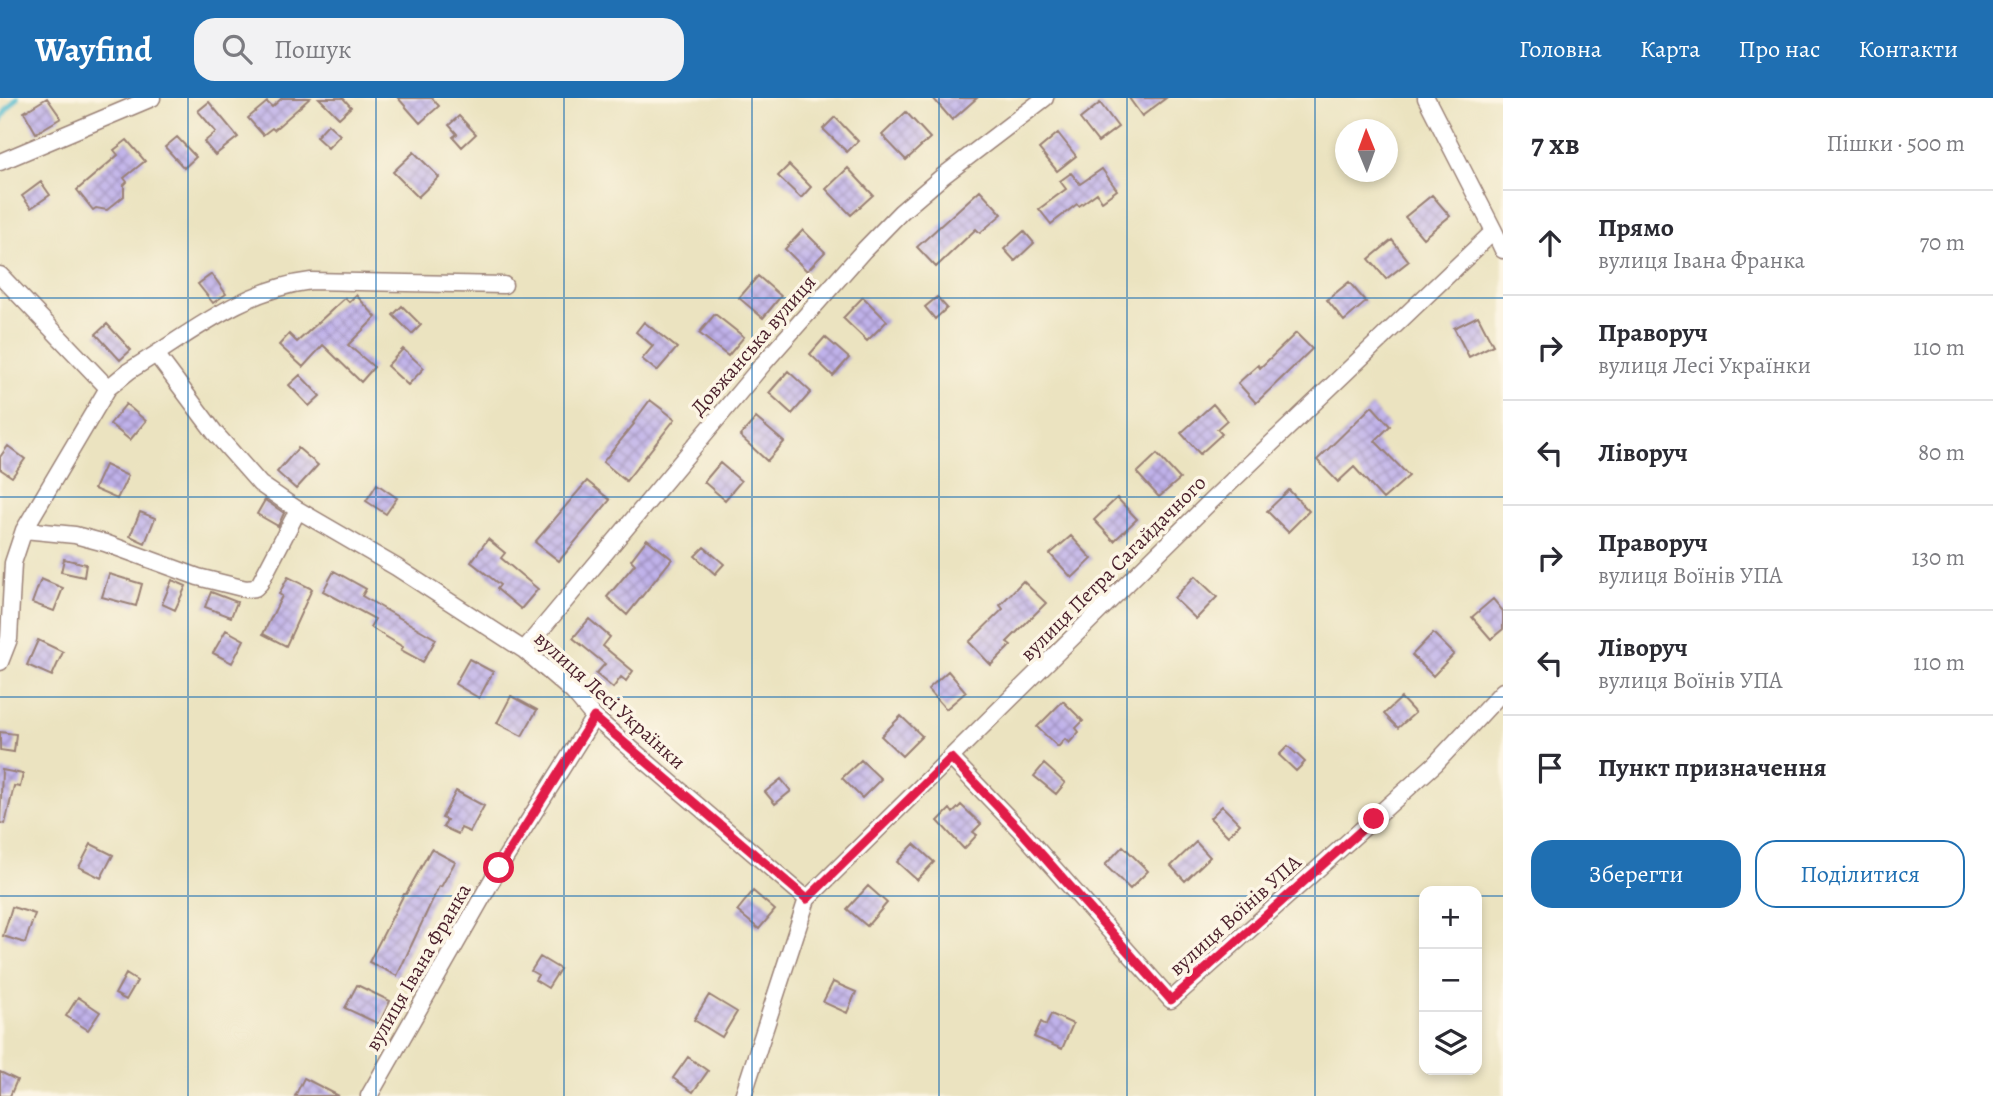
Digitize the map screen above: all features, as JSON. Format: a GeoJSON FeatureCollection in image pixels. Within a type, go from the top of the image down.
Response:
{"type":"FeatureCollection","features":[{"type":"Feature","properties":{"kind":"street"},"geometry":{"type":"LineString","coordinates":[[0,162],[152,98]]}},
{"type":"Feature","properties":{"kind":"street","name":"Довжанська вулиця"},"geometry":{"type":"LineString","coordinates":[[524,650],[754,375],[864,250],[901,212],[943,176],[1045,98]]}},
{"type":"Feature","properties":{"kind":"street"},"geometry":{"type":"LineString","coordinates":[[1426,98],[1503,250]]}},
{"type":"Feature","properties":{"kind":"street","name":"вулиця Петра Сагайдачного"},"geometry":{"type":"LineString","coordinates":[[743,1096],[807,899],[1211,500],[1494,232]]}},
{"type":"Feature","properties":{"kind":"street"},"geometry":{"type":"LineString","coordinates":[[0,275],[108,388]]}},
{"type":"Feature","properties":{"kind":"street"},"geometry":{"type":"LineString","coordinates":[[0,662],[9,639],[13,563],[24,530],[108,388],[129,371],[227,308],[296,283],[311,281],[504,285]]}},
{"type":"Feature","properties":{"kind":"street","name":"вулиця Лесі Українки"},"geometry":{"type":"LineString","coordinates":[[156,354],[215,433],[260,484],[298,510],[396,567],[524,650],[573,692],[594,717],[807,899]]}},
{"type":"Feature","properties":{"kind":"street"},"geometry":{"type":"LineString","coordinates":[[24,530],[75,535],[95,540],[198,577],[246,589],[255,588],[260,583],[298,510]]}},
{"type":"Feature","properties":{"kind":"street","name":"вулиця Воїнів УПА"},"geometry":{"type":"LineString","coordinates":[[951,758],[1020,830],[1171,1000],[1435,764],[1503,691]]}},
{"type":"Feature","properties":{"kind":"street","name":"вулиця Івана Франка"},"geometry":{"type":"LineString","coordinates":[[369,1096],[499,868],[594,717]]}},
{"type":"Feature","properties":{"kind":"building"},"geometry":{"type":"Polygon","coordinates":[[[47,98],[61,118],[36,133],[24,112],[47,98]]]}},
{"type":"Feature","properties":{"kind":"building"},"geometry":{"type":"Polygon","coordinates":[[[282,98],[310,98],[274,130],[272,128],[263,135],[248,118],[267,102],[272,107],[282,98]]]}},
{"type":"Feature","properties":{"kind":"building"},"geometry":{"type":"Polygon","coordinates":[[[319,98],[343,98],[351,107],[339,118],[319,98]]]}},
{"type":"Feature","properties":{"kind":"building"},"geometry":{"type":"Polygon","coordinates":[[[398,98],[432,98],[439,106],[420,123],[398,98]]]}},
{"type":"Feature","properties":{"kind":"building"},"geometry":{"type":"Polygon","coordinates":[[[933,98],[977,98],[952,120],[933,98]]]}},
{"type":"Feature","properties":{"kind":"building"},"geometry":{"type":"Polygon","coordinates":[[[1129,98],[1166,98],[1142,116],[1129,98]]]}},
{"type":"Feature","properties":{"kind":"building"},"geometry":{"type":"Polygon","coordinates":[[[209,102],[238,137],[215,155],[204,142],[216,132],[198,111],[209,102]]]}},
{"type":"Feature","properties":{"kind":"building"},"geometry":{"type":"Polygon","coordinates":[[[1100,103],[1118,127],[1098,142],[1080,119],[1100,103]]]}},
{"type":"Feature","properties":{"kind":"building"},"geometry":{"type":"Polygon","coordinates":[[[906,112],[930,138],[906,160],[882,135],[906,112]]]}},
{"type":"Feature","properties":{"kind":"building"},"geometry":{"type":"Polygon","coordinates":[[[459,116],[476,134],[462,147],[453,137],[457,134],[449,125],[459,116]]]}},
{"type":"Feature","properties":{"kind":"building"},"geometry":{"type":"Polygon","coordinates":[[[835,117],[858,141],[847,152],[823,129],[835,117]]]}},
{"type":"Feature","properties":{"kind":"building"},"geometry":{"type":"Polygon","coordinates":[[[328,124],[340,135],[328,148],[316,137],[328,124]]]}},
{"type":"Feature","properties":{"kind":"building"},"geometry":{"type":"Polygon","coordinates":[[[1058,133],[1076,156],[1057,171],[1039,149],[1058,133]]]}},
{"type":"Feature","properties":{"kind":"building"},"geometry":{"type":"Polygon","coordinates":[[[177,137],[196,157],[184,168],[165,147],[177,137]]]}},
{"type":"Feature","properties":{"kind":"building"},"geometry":{"type":"Polygon","coordinates":[[[127,140],[145,161],[124,178],[127,182],[124,185],[124,196],[107,210],[93,210],[77,190],[118,155],[114,150],[127,140]]]}},
{"type":"Feature","properties":{"kind":"building"},"geometry":{"type":"Polygon","coordinates":[[[414,152],[439,177],[418,197],[393,172],[414,152]]]}},
{"type":"Feature","properties":{"kind":"building"},"geometry":{"type":"Polygon","coordinates":[[[789,165],[811,187],[801,198],[778,176],[789,165]]]}},
{"type":"Feature","properties":{"kind":"building"},"geometry":{"type":"Polygon","coordinates":[[[848,168],[873,195],[851,215],[826,189],[848,168]]]}},
{"type":"Feature","properties":{"kind":"building"},"geometry":{"type":"Polygon","coordinates":[[[1102,169],[1117,190],[1102,201],[1097,193],[1051,224],[1039,209],[1066,189],[1060,181],[1071,173],[1080,184],[1102,169]]]}},
{"type":"Feature","properties":{"kind":"building"},"geometry":{"type":"Polygon","coordinates":[[[41,182],[50,195],[31,208],[22,196],[41,182]]]}},
{"type":"Feature","properties":{"kind":"building"},"geometry":{"type":"Polygon","coordinates":[[[980,190],[1002,214],[980,233],[976,229],[936,267],[917,247],[980,190]]]}},
{"type":"Feature","properties":{"kind":"building"},"geometry":{"type":"Polygon","coordinates":[[[1432,195],[1450,216],[1423,238],[1405,217],[1432,195]]]}},
{"type":"Feature","properties":{"kind":"building"},"geometry":{"type":"Polygon","coordinates":[[[803,230],[825,252],[807,271],[785,249],[803,230]]]}},
{"type":"Feature","properties":{"kind":"building"},"geometry":{"type":"Polygon","coordinates":[[[1024,231],[1034,243],[1015,261],[1004,249],[1024,231]]]}},
{"type":"Feature","properties":{"kind":"building"},"geometry":{"type":"Polygon","coordinates":[[[1392,240],[1409,261],[1386,279],[1369,259],[1392,240]]]}},
{"type":"Feature","properties":{"kind":"building"},"geometry":{"type":"Polygon","coordinates":[[[212,274],[226,294],[213,303],[198,284],[212,274]]]}},
{"type":"Feature","properties":{"kind":"building"},"geometry":{"type":"Polygon","coordinates":[[[758,276],[781,296],[763,318],[739,298],[758,276]]]}},
{"type":"Feature","properties":{"kind":"building"},"geometry":{"type":"Polygon","coordinates":[[[1349,282],[1366,302],[1344,321],[1327,300],[1349,282]]]}},
{"type":"Feature","properties":{"kind":"building"},"geometry":{"type":"Polygon","coordinates":[[[356,295],[376,317],[348,345],[374,367],[361,382],[323,345],[303,367],[279,345],[289,334],[297,342],[345,298],[349,302],[356,295]]]}},
{"type":"Feature","properties":{"kind":"building"},"geometry":{"type":"Polygon","coordinates":[[[863,297],[887,321],[867,341],[843,318],[863,297]]]}},
{"type":"Feature","properties":{"kind":"building"},"geometry":{"type":"Polygon","coordinates":[[[937,297],[947,308],[935,319],[925,307],[937,297]]]}},
{"type":"Feature","properties":{"kind":"building"},"geometry":{"type":"Polygon","coordinates":[[[402,306],[421,325],[412,334],[393,315],[402,306]]]}},
{"type":"Feature","properties":{"kind":"building"},"geometry":{"type":"Polygon","coordinates":[[[715,314],[744,337],[728,356],[699,333],[715,314]]]}},
{"type":"Feature","properties":{"kind":"building"},"geometry":{"type":"Polygon","coordinates":[[[1478,316],[1493,345],[1469,357],[1454,328],[1478,316]]]}},
{"type":"Feature","properties":{"kind":"building"},"geometry":{"type":"Polygon","coordinates":[[[644,322],[677,348],[657,371],[642,359],[653,346],[636,332],[644,322]]]}},
{"type":"Feature","properties":{"kind":"building"},"geometry":{"type":"Polygon","coordinates":[[[107,324],[131,350],[120,360],[96,334],[107,324]]]}},
{"type":"Feature","properties":{"kind":"building"},"geometry":{"type":"Polygon","coordinates":[[[1296,333],[1312,349],[1256,403],[1238,383],[1258,365],[1260,368],[1296,333]]]}},
{"type":"Feature","properties":{"kind":"building"},"geometry":{"type":"Polygon","coordinates":[[[825,337],[849,358],[833,376],[810,354],[825,337]]]}},
{"type":"Feature","properties":{"kind":"building"},"geometry":{"type":"Polygon","coordinates":[[[403,349],[424,368],[408,385],[387,366],[403,349]]]}},
{"type":"Feature","properties":{"kind":"building"},"geometry":{"type":"Polygon","coordinates":[[[788,371],[811,392],[792,414],[769,393],[788,371]]]}},
{"type":"Feature","properties":{"kind":"building"},"geometry":{"type":"Polygon","coordinates":[[[300,375],[320,396],[309,406],[289,385],[300,375]]]}},
{"type":"Feature","properties":{"kind":"building"},"geometry":{"type":"Polygon","coordinates":[[[650,400],[675,419],[626,481],[603,462],[650,400]]]}},
{"type":"Feature","properties":{"kind":"building"},"geometry":{"type":"Polygon","coordinates":[[[126,404],[146,421],[130,440],[110,424],[126,404]]]}},
{"type":"Feature","properties":{"kind":"building"},"geometry":{"type":"Polygon","coordinates":[[[1213,404],[1227,420],[1217,429],[1222,434],[1200,454],[1181,433],[1213,404]]]}},
{"type":"Feature","properties":{"kind":"building"},"geometry":{"type":"Polygon","coordinates":[[[1372,406],[1390,426],[1375,441],[1409,476],[1383,499],[1354,467],[1338,482],[1317,460],[1372,406]]]}},
{"type":"Feature","properties":{"kind":"building"},"geometry":{"type":"Polygon","coordinates":[[[756,418],[784,442],[767,461],[740,436],[756,418]]]}},
{"type":"Feature","properties":{"kind":"building"},"geometry":{"type":"Polygon","coordinates":[[[8,446],[25,459],[12,477],[0,469],[0,457],[8,446]]]}},
{"type":"Feature","properties":{"kind":"building"},"geometry":{"type":"Polygon","coordinates":[[[298,448],[318,465],[296,489],[277,472],[298,448]]]}},
{"type":"Feature","properties":{"kind":"building"},"geometry":{"type":"Polygon","coordinates":[[[1157,454],[1180,479],[1159,497],[1137,473],[1157,454]]]}},
{"type":"Feature","properties":{"kind":"building"},"geometry":{"type":"Polygon","coordinates":[[[720,463],[741,481],[725,500],[704,482],[720,463]]]}},
{"type":"Feature","properties":{"kind":"building"},"geometry":{"type":"Polygon","coordinates":[[[105,465],[128,476],[117,499],[94,489],[105,465]]]}},
{"type":"Feature","properties":{"kind":"building"},"geometry":{"type":"Polygon","coordinates":[[[587,481],[610,500],[559,561],[535,542],[587,481]]]}},
{"type":"Feature","properties":{"kind":"building"},"geometry":{"type":"Polygon","coordinates":[[[377,484],[397,498],[386,514],[366,501],[377,484]]]}},
{"type":"Feature","properties":{"kind":"building"},"geometry":{"type":"Polygon","coordinates":[[[1289,490],[1309,511],[1288,532],[1267,511],[1289,490]]]}},
{"type":"Feature","properties":{"kind":"building"},"geometry":{"type":"Polygon","coordinates":[[[1117,498],[1137,519],[1114,541],[1094,520],[1117,498]]]}},
{"type":"Feature","properties":{"kind":"building"},"geometry":{"type":"Polygon","coordinates":[[[265,500],[284,513],[278,526],[257,514],[265,500]]]}},
{"type":"Feature","properties":{"kind":"building"},"geometry":{"type":"Polygon","coordinates":[[[140,512],[155,518],[145,543],[130,536],[140,512]]]}},
{"type":"Feature","properties":{"kind":"building"},"geometry":{"type":"Polygon","coordinates":[[[1071,536],[1092,559],[1072,578],[1050,554],[1071,536]]]}},
{"type":"Feature","properties":{"kind":"building"},"geometry":{"type":"Polygon","coordinates":[[[488,539],[505,553],[501,558],[538,589],[521,609],[497,589],[500,585],[471,562],[488,539]]]}},
{"type":"Feature","properties":{"kind":"building"},"geometry":{"type":"Polygon","coordinates":[[[647,539],[672,559],[627,615],[607,597],[635,564],[631,560],[647,539]]]}},
{"type":"Feature","properties":{"kind":"building"},"geometry":{"type":"Polygon","coordinates":[[[704,547],[724,564],[715,574],[695,556],[704,547]]]}},
{"type":"Feature","properties":{"kind":"building"},"geometry":{"type":"Polygon","coordinates":[[[64,559],[86,564],[84,577],[61,572],[64,559]]]}},
{"type":"Feature","properties":{"kind":"building"},"geometry":{"type":"Polygon","coordinates":[[[334,571],[366,589],[362,596],[436,639],[423,662],[401,650],[403,647],[370,627],[375,619],[323,591],[334,571]]]}},
{"type":"Feature","properties":{"kind":"building"},"geometry":{"type":"Polygon","coordinates":[[[109,574],[142,584],[136,606],[102,597],[109,574]]]}},
{"type":"Feature","properties":{"kind":"building"},"geometry":{"type":"Polygon","coordinates":[[[1195,576],[1217,597],[1196,619],[1174,598],[1195,576]]]}},
{"type":"Feature","properties":{"kind":"building"},"geometry":{"type":"Polygon","coordinates":[[[288,577],[312,589],[286,646],[263,634],[282,596],[279,594],[288,577]]]}},
{"type":"Feature","properties":{"kind":"building"},"geometry":{"type":"Polygon","coordinates":[[[41,579],[63,588],[54,611],[32,603],[41,579]]]}},
{"type":"Feature","properties":{"kind":"building"},"geometry":{"type":"Polygon","coordinates":[[[172,580],[186,586],[175,610],[162,604],[172,580]]]}},
{"type":"Feature","properties":{"kind":"building"},"geometry":{"type":"Polygon","coordinates":[[[1023,581],[1046,603],[1007,642],[1011,645],[991,665],[969,642],[1003,609],[1000,605],[1023,581]]]}},
{"type":"Feature","properties":{"kind":"building"},"geometry":{"type":"Polygon","coordinates":[[[211,592],[237,602],[231,617],[205,607],[211,592]]]}},
{"type":"Feature","properties":{"kind":"building"},"geometry":{"type":"Polygon","coordinates":[[[1493,599],[1503,611],[1503,629],[1491,639],[1472,617],[1493,599]]]}},
{"type":"Feature","properties":{"kind":"building"},"geometry":{"type":"Polygon","coordinates":[[[589,619],[610,637],[603,646],[633,671],[626,681],[621,677],[613,688],[596,674],[605,664],[573,638],[589,619]]]}},
{"type":"Feature","properties":{"kind":"building"},"geometry":{"type":"Polygon","coordinates":[[[226,630],[244,640],[232,663],[213,653],[226,630]]]}},
{"type":"Feature","properties":{"kind":"building"},"geometry":{"type":"Polygon","coordinates":[[[1433,633],[1454,654],[1433,676],[1412,655],[1433,633]]]}},
{"type":"Feature","properties":{"kind":"building"},"geometry":{"type":"Polygon","coordinates":[[[38,640],[63,652],[52,676],[27,665],[38,640]]]}},
{"type":"Feature","properties":{"kind":"building"},"geometry":{"type":"Polygon","coordinates":[[[469,659],[493,672],[479,698],[455,684],[469,659]]]}},
{"type":"Feature","properties":{"kind":"building"},"geometry":{"type":"Polygon","coordinates":[[[948,671],[966,692],[946,709],[928,689],[948,671]]]}},
{"type":"Feature","properties":{"kind":"building"},"geometry":{"type":"Polygon","coordinates":[[[511,696],[537,710],[522,736],[497,723],[511,696]]]}},
{"type":"Feature","properties":{"kind":"building"},"geometry":{"type":"Polygon","coordinates":[[[1401,698],[1415,713],[1398,728],[1384,714],[1401,698]]]}},
{"type":"Feature","properties":{"kind":"building"},"geometry":{"type":"Polygon","coordinates":[[[1063,701],[1083,721],[1076,728],[1079,732],[1069,743],[1065,739],[1058,747],[1037,727],[1063,701]]]}},
{"type":"Feature","properties":{"kind":"building"},"geometry":{"type":"Polygon","coordinates":[[[901,716],[922,736],[902,756],[881,736],[901,716]]]}},
{"type":"Feature","properties":{"kind":"building"},"geometry":{"type":"Polygon","coordinates":[[[0,732],[16,734],[14,752],[0,750],[0,732]]]}},
{"type":"Feature","properties":{"kind":"building"},"geometry":{"type":"Polygon","coordinates":[[[1288,746],[1305,762],[1296,771],[1279,755],[1288,746]]]}},
{"type":"Feature","properties":{"kind":"building"},"geometry":{"type":"Polygon","coordinates":[[[861,760],[881,779],[862,798],[842,778],[861,760]]]}},
{"type":"Feature","properties":{"kind":"building"},"geometry":{"type":"Polygon","coordinates":[[[1044,764],[1065,783],[1056,794],[1034,776],[1044,764]]]}},
{"type":"Feature","properties":{"kind":"building"},"geometry":{"type":"Polygon","coordinates":[[[2,770],[23,774],[20,787],[14,786],[5,824],[0,823],[2,770]]]}},
{"type":"Feature","properties":{"kind":"building"},"geometry":{"type":"Polygon","coordinates":[[[781,779],[791,791],[775,804],[765,792],[781,779]]]}},
{"type":"Feature","properties":{"kind":"building"},"geometry":{"type":"Polygon","coordinates":[[[456,791],[484,806],[470,832],[461,828],[458,834],[443,827],[447,820],[442,818],[456,791]]]}},
{"type":"Feature","properties":{"kind":"building"},"geometry":{"type":"Polygon","coordinates":[[[961,805],[981,824],[973,832],[977,835],[964,849],[938,821],[950,809],[953,813],[961,805]]]}},
{"type":"Feature","properties":{"kind":"building"},"geometry":{"type":"Polygon","coordinates":[[[1222,806],[1240,824],[1228,836],[1210,818],[1222,806]]]}},
{"type":"Feature","properties":{"kind":"building"},"geometry":{"type":"Polygon","coordinates":[[[1196,842],[1210,857],[1185,881],[1171,866],[1196,842]]]}},
{"type":"Feature","properties":{"kind":"building"},"geometry":{"type":"Polygon","coordinates":[[[91,844],[113,855],[101,878],[79,867],[91,844]]]}},
{"type":"Feature","properties":{"kind":"building"},"geometry":{"type":"Polygon","coordinates":[[[914,844],[934,862],[917,880],[897,862],[914,844]]]}},
{"type":"Feature","properties":{"kind":"building"},"geometry":{"type":"Polygon","coordinates":[[[1123,846],[1148,871],[1130,889],[1105,865],[1123,846]]]}},
{"type":"Feature","properties":{"kind":"building"},"geometry":{"type":"Polygon","coordinates":[[[431,849],[455,862],[441,887],[439,886],[397,976],[369,962],[431,849]]]}},
{"type":"Feature","properties":{"kind":"building"},"geometry":{"type":"Polygon","coordinates":[[[868,886],[887,903],[867,926],[847,909],[868,886]]]}},
{"type":"Feature","properties":{"kind":"building"},"geometry":{"type":"Polygon","coordinates":[[[753,891],[775,910],[759,929],[737,911],[753,891]]]}},
{"type":"Feature","properties":{"kind":"building"},"geometry":{"type":"Polygon","coordinates":[[[12,907],[35,914],[25,943],[3,936],[12,907]]]}},
{"type":"Feature","properties":{"kind":"building"},"geometry":{"type":"Polygon","coordinates":[[[540,957],[560,969],[548,988],[535,980],[538,975],[531,971],[540,957]]]}},
{"type":"Feature","properties":{"kind":"building"},"geometry":{"type":"Polygon","coordinates":[[[126,974],[137,981],[126,1000],[115,994],[126,974]]]}},
{"type":"Feature","properties":{"kind":"building"},"geometry":{"type":"Polygon","coordinates":[[[833,982],[856,992],[847,1013],[823,1002],[833,982]]]}},
{"type":"Feature","properties":{"kind":"building"},"geometry":{"type":"Polygon","coordinates":[[[357,985],[390,1001],[379,1024],[345,1008],[357,985]]]}},
{"type":"Feature","properties":{"kind":"building"},"geometry":{"type":"Polygon","coordinates":[[[709,995],[737,1012],[722,1037],[694,1020],[709,995]]]}},
{"type":"Feature","properties":{"kind":"building"},"geometry":{"type":"Polygon","coordinates":[[[78,997],[100,1012],[88,1030],[66,1016],[78,997]]]}},
{"type":"Feature","properties":{"kind":"building"},"geometry":{"type":"Polygon","coordinates":[[[1051,1014],[1073,1024],[1062,1049],[1034,1037],[1041,1022],[1046,1025],[1051,1014]]]}},
{"type":"Feature","properties":{"kind":"building"},"geometry":{"type":"Polygon","coordinates":[[[688,1057],[708,1071],[693,1092],[673,1078],[688,1057]]]}},
{"type":"Feature","properties":{"kind":"building"},"geometry":{"type":"Polygon","coordinates":[[[0,1072],[17,1080],[10,1096],[0,1096],[0,1072]]]}},
{"type":"Feature","properties":{"kind":"building"},"geometry":{"type":"Polygon","coordinates":[[[304,1078],[339,1096],[295,1096],[304,1078]]]}},
{"type":"Feature","properties":{"kind":"waterway"},"geometry":{"type":"LineString","coordinates":[[0,122],[17,98]]}},
{"type":"Feature","properties":{"kind":"route"},"geometry":{"type":"LineString","coordinates":[[499,868],[594,717],[807,899],[951,758],[1020,830],[1171,1000],[1374,819]]}}]}
